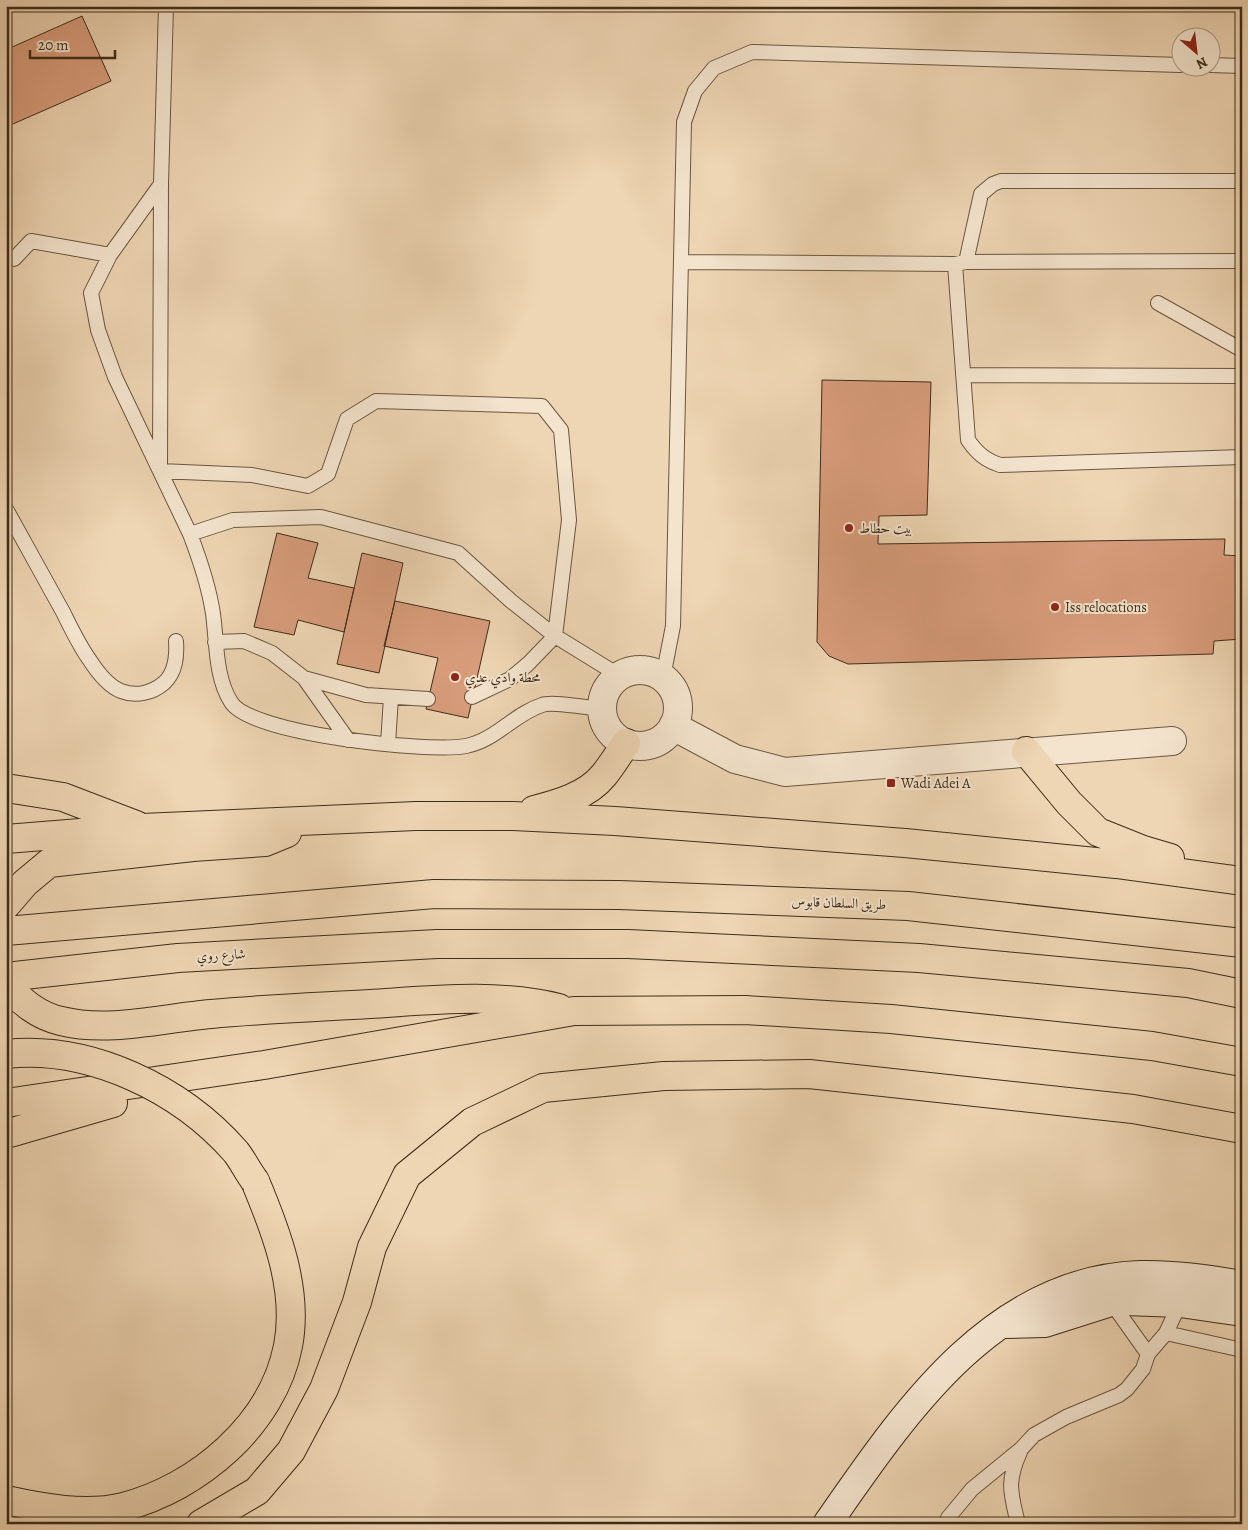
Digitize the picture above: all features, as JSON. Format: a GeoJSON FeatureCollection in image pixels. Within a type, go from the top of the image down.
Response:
{"type":"FeatureCollection","features":[{"type":"Feature","properties":{"kind":"highway"},"geometry":{"type":"LineString","coordinates":[[513,816],[560,803],[577,796],[603,776],[626,743]]}},
{"type":"Feature","properties":{"kind":"highway"},"geometry":{"type":"LineString","coordinates":[[1026,751],[1069,803],[1098,832],[1143,850],[1238,880]]}},
{"type":"Feature","properties":{"kind":"highway"},"geometry":{"type":"LineString","coordinates":[[6,788],[63,798],[142,828]]}},
{"type":"Feature","properties":{"kind":"highway"},"geometry":{"type":"LineString","coordinates":[[6,839],[142,828],[416,816],[513,816],[624,821],[905,843],[1116,864],[1238,880]]}},
{"type":"Feature","properties":{"kind":"highway"},"geometry":{"type":"LineString","coordinates":[[6,905],[24,883],[49,864],[193,847],[265,842],[316,821]]}},
{"type":"Feature","properties":{"kind":"highway","name":"طريق السلطان قابوس"},"geometry":{"type":"LineString","coordinates":[[6,931],[434,894],[619,895],[908,906],[1242,943]]}},
{"type":"Feature","properties":{"kind":"highway","name":"شارع روي"},"geometry":{"type":"LineString","coordinates":[[6,977],[178,958],[437,944],[628,944],[919,958],[1188,983],[1242,994]]}},
{"type":"Feature","properties":{"kind":"highway"},"geometry":{"type":"LineString","coordinates":[[6,983],[12,991],[37,1012],[61,1021],[90,1025],[134,1023],[212,1014],[504,998],[530,1001],[574,1011]]}},
{"type":"Feature","properties":{"kind":"highway"},"geometry":{"type":"LineString","coordinates":[[6,1103],[195,1076],[574,1011],[745,1010],[892,1019],[1152,1046],[1242,1062]]}},
{"type":"Feature","properties":{"kind":"highway"},"geometry":{"type":"LineString","coordinates":[[6,1054],[26,1052],[64,1054],[108,1065],[144,1082],[206,1122],[236,1153],[255,1181],[275,1228],[287,1275],[290,1317],[289,1345],[278,1382],[242,1436],[197,1474],[166,1490],[122,1507],[82,1511],[6,1500]]}},
{"type":"Feature","properties":{"kind":"highway"},"geometry":{"type":"LineString","coordinates":[[201,1524],[257,1491],[291,1451],[324,1389],[357,1302],[372,1247],[407,1175],[472,1122],[542,1088],[664,1076],[810,1074],[1133,1109],[1242,1129]]}},
{"type":"Feature","properties":{"kind":"highway"},"geometry":{"type":"LineString","coordinates":[[6,1134],[121,1101],[195,1076]]}},
{"type":"Feature","properties":{"kind":"street"},"geometry":{"type":"LineString","coordinates":[[637,670],[655,673],[663,678],[671,686],[676,697],[677,715],[673,726],[658,741],[637,746],[618,739],[607,726],[602,709],[609,686],[620,676],[637,670]]}},
{"type":"Feature","properties":{"kind":"street"},"geometry":{"type":"LineString","coordinates":[[673,726],[735,759],[785,772],[880,766],[1026,751],[1172,741]]}},
{"type":"Feature","properties":{"kind":"street"},"geometry":{"type":"LineString","coordinates":[[827,1524],[877,1452],[943,1372],[998,1324],[1038,1302],[1074,1288],[1106,1279],[1140,1275],[1211,1280],[1242,1286]]}},
{"type":"Feature","properties":{"kind":"street"},"geometry":{"type":"LineString","coordinates":[[1180,1303],[1196,1294],[1218,1293],[1242,1296]]}},
{"type":"Feature","properties":{"kind":"street"},"geometry":{"type":"LineString","coordinates":[[998,1324],[1045,1323],[1111,1302],[1124,1300],[1180,1303],[1242,1312]]}},
{"type":"Feature","properties":{"kind":"lane"},"geometry":{"type":"LineString","coordinates":[[160,471],[161,184],[166,6]]}},
{"type":"Feature","properties":{"kind":"lane"},"geometry":{"type":"LineString","coordinates":[[663,678],[673,626],[684,122],[694,91],[714,68],[752,52],[1170,65]]}},
{"type":"Feature","properties":{"kind":"lane"},"geometry":{"type":"LineString","coordinates":[[1220,66],[1242,66]]}},
{"type":"Feature","properties":{"kind":"lane"},"geometry":{"type":"LineString","coordinates":[[1242,181],[1001,181],[993,184],[981,194],[960,263],[963,375],[968,440],[976,452],[986,460],[1000,465],[1242,457]]}},
{"type":"Feature","properties":{"kind":"lane"},"geometry":{"type":"LineString","coordinates":[[161,184],[110,255],[91,293],[98,330],[115,377],[190,534],[208,586],[221,677],[232,704],[258,721],[348,740],[388,744],[465,746],[492,737],[517,718],[543,704],[602,709]]}},
{"type":"Feature","properties":{"kind":"lane"},"geometry":{"type":"LineString","coordinates":[[14,259],[30,241],[110,255]]}},
{"type":"Feature","properties":{"kind":"lane"},"geometry":{"type":"LineString","coordinates":[[682,262],[1242,261]]}},
{"type":"Feature","properties":{"kind":"lane"},"geometry":{"type":"LineString","coordinates":[[1158,303],[1242,350]]}},
{"type":"Feature","properties":{"kind":"lane"},"geometry":{"type":"LineString","coordinates":[[963,375],[1242,376]]}},
{"type":"Feature","properties":{"kind":"lane"},"geometry":{"type":"LineString","coordinates":[[160,471],[252,475],[308,486],[328,474],[347,419],[376,401],[542,406],[561,430],[569,520],[555,636],[528,664],[510,679],[472,697]]}},
{"type":"Feature","properties":{"kind":"lane"},"geometry":{"type":"LineString","coordinates":[[6,508],[89,659],[109,684],[121,691],[133,694],[146,693],[158,687],[169,679],[175,667],[176,641]]}},
{"type":"Feature","properties":{"kind":"lane"},"geometry":{"type":"LineString","coordinates":[[190,534],[233,520],[321,517],[458,553],[511,601],[555,636],[620,676]]}},
{"type":"Feature","properties":{"kind":"lane"},"geometry":{"type":"LineString","coordinates":[[215,642],[244,641],[272,653],[304,678],[348,740]]}},
{"type":"Feature","properties":{"kind":"lane"},"geometry":{"type":"LineString","coordinates":[[304,678],[366,696],[428,699]]}},
{"type":"Feature","properties":{"kind":"lane"},"geometry":{"type":"LineString","coordinates":[[388,744],[391,697]]}},
{"type":"Feature","properties":{"kind":"lane"},"geometry":{"type":"LineString","coordinates":[[1111,1302],[1148,1354]]}},
{"type":"Feature","properties":{"kind":"lane"},"geometry":{"type":"LineString","coordinates":[[947,1522],[972,1489],[1021,1449],[1034,1435],[1050,1425],[1119,1395],[1136,1379],[1148,1354],[1166,1333],[1180,1303]]}},
{"type":"Feature","properties":{"kind":"lane"},"geometry":{"type":"LineString","coordinates":[[1166,1333],[1242,1350]]}},
{"type":"Feature","properties":{"kind":"lane"},"geometry":{"type":"LineString","coordinates":[[1018,1524],[1009,1486],[1013,1467],[1021,1449]]}},
{"type":"Feature","properties":{"kind":"building"},"geometry":{"type":"Polygon","coordinates":[[[82,16],[111,81],[6,127],[6,38],[10,48],[82,16]]]}},
{"type":"Feature","properties":{"kind":"building","name":"بيت حطاط"},"geometry":{"type":"Polygon","coordinates":[[[822,380],[931,382],[927,515],[879,516],[878,544],[1225,539],[1224,555],[1242,556],[1242,639],[1214,641],[1213,654],[848,664],[829,656],[817,642],[822,380]]]}},
{"type":"Feature","properties":{"kind":"building"},"geometry":{"type":"Polygon","coordinates":[[[277,533],[318,543],[308,578],[354,588],[344,632],[298,620],[294,635],[254,627],[277,533]]]}},
{"type":"Feature","properties":{"kind":"building"},"geometry":{"type":"Polygon","coordinates":[[[362,553],[403,563],[379,673],[337,664],[362,553]]]}},
{"type":"Feature","properties":{"kind":"building","name":"محطة وادي عدي"},"geometry":{"type":"Polygon","coordinates":[[[395,601],[490,621],[468,718],[426,709],[438,658],[384,646],[395,601]]]}},
{"type":"Feature","properties":{"kind":"place","name":"بيت حطاط"},"geometry":{"type":"Point","coordinates":[849,528]}},
{"type":"Feature","properties":{"kind":"place","name":"Iss relocations"},"geometry":{"type":"Point","coordinates":[1055,607]}},
{"type":"Feature","properties":{"kind":"place","name":"محطة وادي عدي"},"geometry":{"type":"Point","coordinates":[455,677]}},
{"type":"Feature","properties":{"kind":"place","name":"Wadi Adei A"},"geometry":{"type":"Point","coordinates":[891,783]}}]}
